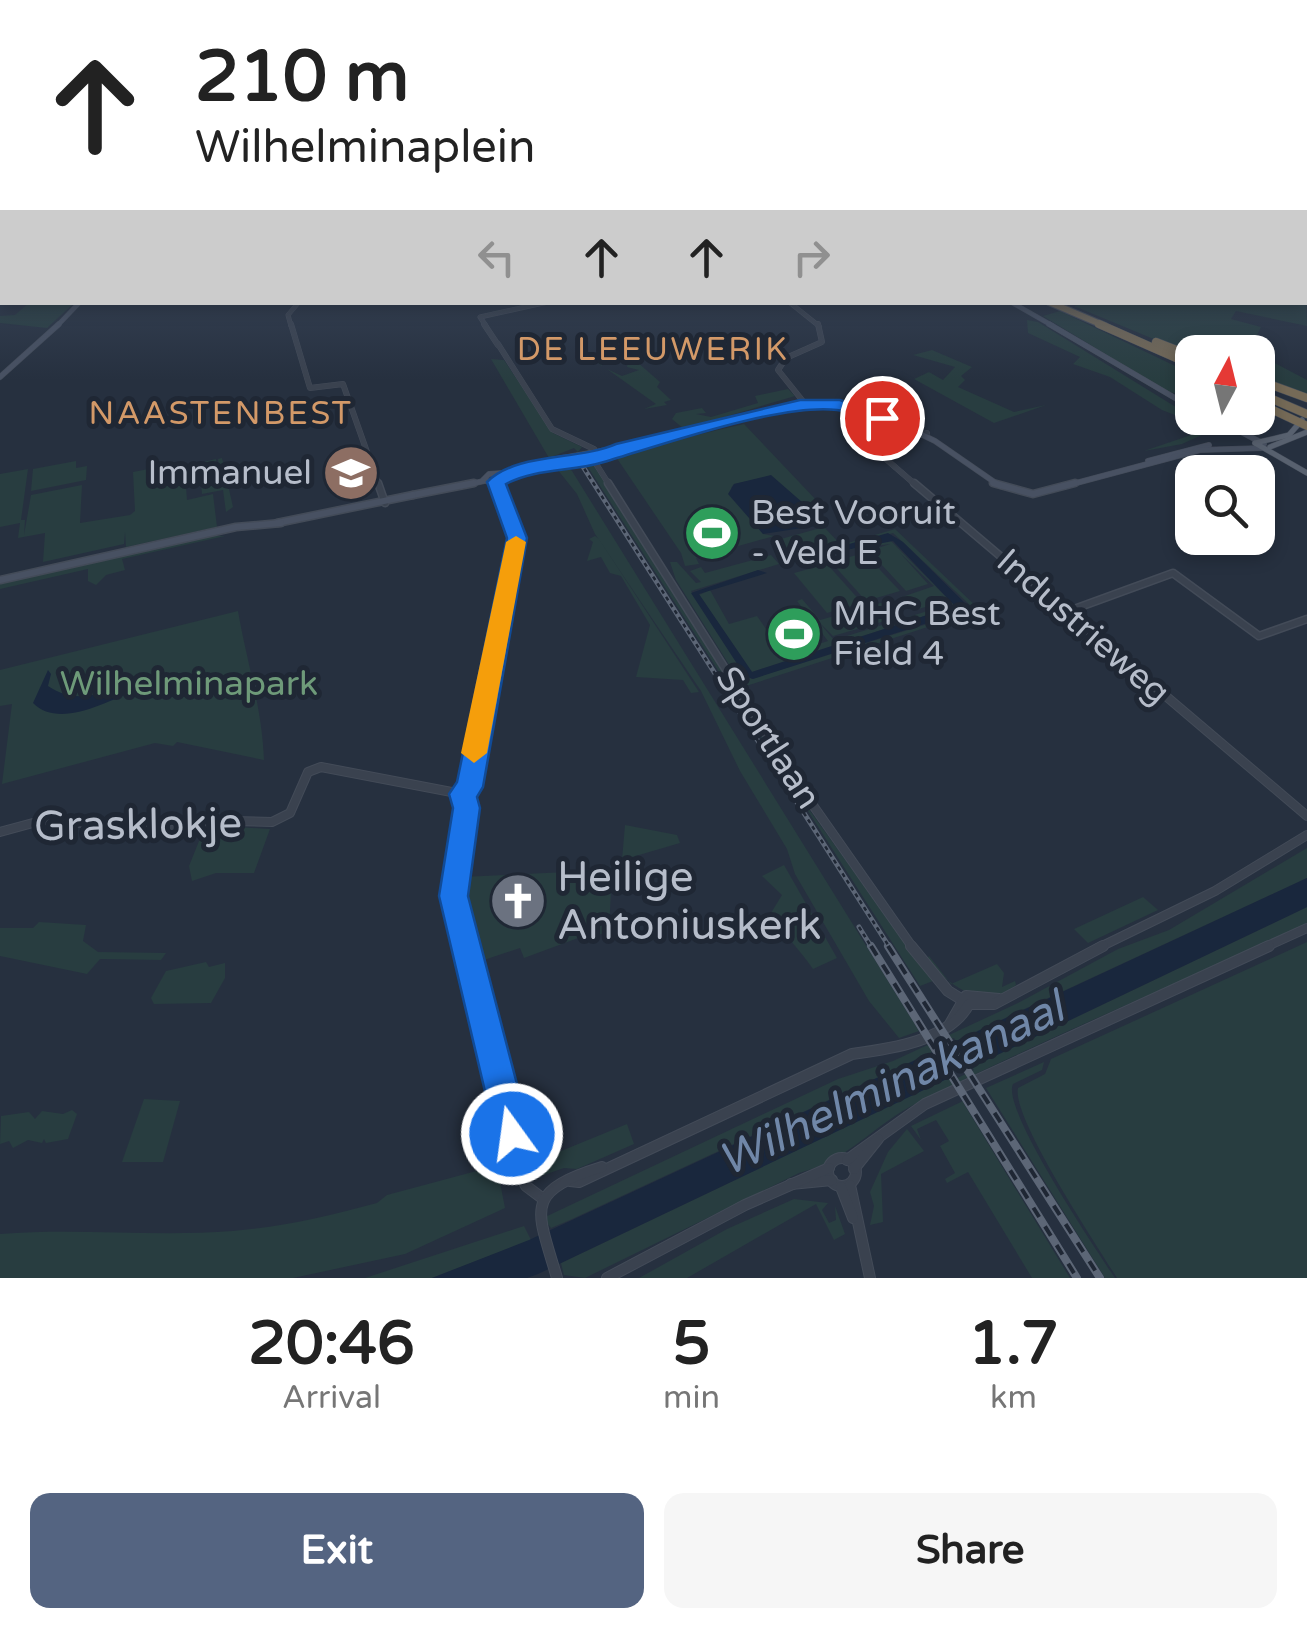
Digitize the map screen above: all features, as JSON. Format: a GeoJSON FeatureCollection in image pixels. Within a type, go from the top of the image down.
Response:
{"type":"FeatureCollection","features":[{"type":"Feature","properties":{"kind":"highway"},"geometry":{"type":"LineString","coordinates":[[1056,305],[1175,357]]}},
{"type":"Feature","properties":{"kind":"highway"},"geometry":{"type":"LineString","coordinates":[[1064,305],[1175,356]]}},
{"type":"Feature","properties":{"kind":"highway"},"geometry":{"type":"LineString","coordinates":[[1275,386],[1307,398]]}},
{"type":"Feature","properties":{"kind":"highway"},"geometry":{"type":"LineString","coordinates":[[1275,401],[1305,418]]}},
{"type":"Feature","properties":{"kind":"highway"},"geometry":{"type":"LineString","coordinates":[[1275,408],[1305,418]]}},
{"type":"Feature","properties":{"kind":"main road"},"geometry":{"type":"LineString","coordinates":[[0,377],[36,349],[77,305]]}},
{"type":"Feature","properties":{"kind":"main road"},"geometry":{"type":"LineString","coordinates":[[1017,305],[1175,397]]}},
{"type":"Feature","properties":{"kind":"main road"},"geometry":{"type":"LineString","coordinates":[[0,580],[198,536],[281,523],[484,480],[497,482],[515,472],[805,403],[840,405],[925,434],[994,484],[1033,494],[1200,450],[1263,445],[1289,435],[1305,418]]}},
{"type":"Feature","properties":{"kind":"main road"},"geometry":{"type":"LineString","coordinates":[[1114,474],[1191,448],[1282,445],[1305,418]]}},
{"type":"Feature","properties":{"kind":"main road"},"geometry":{"type":"LineString","coordinates":[[1239,435],[1243,440],[1240,444]]}},
{"type":"Feature","properties":{"kind":"main road"},"geometry":{"type":"LineString","coordinates":[[1240,435],[1307,471]]}},
{"type":"Feature","properties":{"kind":"main road"},"geometry":{"type":"LineString","coordinates":[[1244,435],[1307,471]]}},
{"type":"Feature","properties":{"kind":"main road"},"geometry":{"type":"LineString","coordinates":[[1282,445],[1288,458]]}},
{"type":"Feature","properties":{"kind":"street"},"geometry":{"type":"LineString","coordinates":[[296,305],[288,315],[310,388],[343,384],[384,502]]}},
{"type":"Feature","properties":{"kind":"street","name":"Sportlaan"},"geometry":{"type":"LineString","coordinates":[[533,305],[486,316],[484,322],[552,428],[594,454],[798,784],[900,931],[944,984],[965,1000]]}},
{"type":"Feature","properties":{"kind":"street"},"geometry":{"type":"LineString","coordinates":[[793,305],[822,331],[824,340],[786,358],[778,370],[805,403]]}},
{"type":"Feature","properties":{"kind":"street","name":"Industrieweg"},"geometry":{"type":"LineString","coordinates":[[925,434],[873,448],[1307,820]]}},
{"type":"Feature","properties":{"kind":"street"},"geometry":{"type":"LineString","coordinates":[[497,482],[517,538],[469,789],[461,792],[467,808],[454,896],[512,1134],[518,1176],[528,1190],[542,1198]]}},
{"type":"Feature","properties":{"kind":"street"},"geometry":{"type":"LineString","coordinates":[[1066,612],[1173,573],[1260,636],[1307,619]]}},
{"type":"Feature","properties":{"kind":"street","name":"Grasklokje"},"geometry":{"type":"LineString","coordinates":[[0,832],[44,820],[169,830],[200,830],[231,821],[277,821],[290,813],[312,769],[461,792]]}},
{"type":"Feature","properties":{"kind":"street"},"geometry":{"type":"LineString","coordinates":[[542,1198],[570,1181],[579,1182],[602,1167],[852,1054],[901,1046],[962,1019],[965,1000],[994,1004],[1038,977],[1215,891],[1307,835]]}},
{"type":"Feature","properties":{"kind":"street"},"geometry":{"type":"LineString","coordinates":[[606,1278],[790,1184],[838,1180],[902,1117],[925,1104],[1307,928]]}},
{"type":"Feature","properties":{"kind":"street"},"geometry":{"type":"LineString","coordinates":[[851,1165],[836,1159],[838,1180],[854,1219],[870,1278]]}},
{"type":"Feature","properties":{"kind":"street"},"geometry":{"type":"LineString","coordinates":[[542,1198],[540,1220],[557,1278]]}},
{"type":"Feature","properties":{"kind":"green space"},"geometry":{"type":"Polygon","coordinates":[[[27,305],[72,305],[47,328],[0,323],[0,316],[15,315],[27,305]]]}},
{"type":"Feature","properties":{"kind":"green space"},"geometry":{"type":"Polygon","coordinates":[[[1306,305],[1307,326],[1236,311],[1231,319],[1261,327],[1257,335],[1175,335],[1175,348],[1074,306],[1306,305]]]}},
{"type":"Feature","properties":{"kind":"green space"},"geometry":{"type":"Polygon","coordinates":[[[1060,311],[1175,366],[1175,393],[1168,392],[1043,316],[1060,311]]]}},
{"type":"Feature","properties":{"kind":"green space"},"geometry":{"type":"Polygon","coordinates":[[[1027,320],[1038,322],[1175,407],[1175,415],[1110,377],[1073,364],[1080,357],[1028,333],[1027,320]]]}},
{"type":"Feature","properties":{"kind":"green space"},"geometry":{"type":"Polygon","coordinates":[[[932,350],[972,367],[961,376],[965,380],[958,387],[1014,412],[1046,405],[994,423],[914,379],[929,372],[943,380],[955,367],[913,355],[932,350]]]}},
{"type":"Feature","properties":{"kind":"green space"},"geometry":{"type":"Polygon","coordinates":[[[621,354],[655,358],[637,362],[660,382],[657,387],[671,400],[664,402],[667,405],[644,409],[656,404],[607,369],[622,376],[639,370],[627,367],[628,362],[621,358],[601,362],[602,366],[596,362],[621,354]]]}},
{"type":"Feature","properties":{"kind":"green space"},"geometry":{"type":"Polygon","coordinates":[[[491,359],[504,360],[553,433],[582,447],[578,452],[574,448],[549,458],[491,359]]]}},
{"type":"Feature","properties":{"kind":"green space"},"geometry":{"type":"Polygon","coordinates":[[[1275,363],[1307,380],[1307,397],[1275,385],[1275,363]]]}},
{"type":"Feature","properties":{"kind":"green space"},"geometry":{"type":"Polygon","coordinates":[[[788,389],[795,396],[684,429],[672,419],[676,413],[702,408],[706,413],[696,414],[711,417],[758,403],[755,396],[788,389]]]}},
{"type":"Feature","properties":{"kind":"green space"},"geometry":{"type":"Polygon","coordinates":[[[744,424],[818,502],[824,523],[815,526],[811,510],[771,476],[734,484],[731,488],[763,534],[774,536],[696,558],[699,564],[685,566],[681,553],[614,454],[744,424]]]}},
{"type":"Feature","properties":{"kind":"green space"},"geometry":{"type":"Polygon","coordinates":[[[1191,435],[1202,435],[1182,444],[1144,451],[1191,435]]]}},
{"type":"Feature","properties":{"kind":"green space"},"geometry":{"type":"Polygon","coordinates":[[[222,458],[233,507],[226,512],[223,490],[202,494],[199,463],[216,459],[220,482],[218,459],[222,458]]]}},
{"type":"Feature","properties":{"kind":"green space"},"geometry":{"type":"Polygon","coordinates":[[[76,461],[76,468],[87,466],[86,480],[31,491],[33,469],[76,461]]]}},
{"type":"Feature","properties":{"kind":"green space"},"geometry":{"type":"Polygon","coordinates":[[[584,461],[596,465],[800,797],[933,981],[920,986],[584,461]]]}},
{"type":"Feature","properties":{"kind":"green space"},"geometry":{"type":"Polygon","coordinates":[[[184,462],[187,500],[213,494],[217,527],[126,547],[125,532],[124,544],[43,562],[45,533],[18,538],[20,523],[0,527],[0,474],[28,469],[21,520],[25,520],[24,535],[31,495],[82,485],[80,523],[130,515],[135,511],[133,472],[184,462]]]}},
{"type":"Feature","properties":{"kind":"green space"},"geometry":{"type":"Polygon","coordinates":[[[564,464],[572,471],[919,1031],[899,1038],[869,1001],[795,874],[787,849],[740,771],[701,691],[595,534],[577,494],[557,469],[564,464]]]}},
{"type":"Feature","properties":{"kind":"green space"},"geometry":{"type":"Polygon","coordinates":[[[824,527],[841,545],[895,529],[980,610],[743,687],[676,580],[670,562],[677,562],[696,583],[701,582],[690,571],[701,567],[705,573],[771,555],[779,564],[691,591],[751,679],[969,611],[970,605],[893,533],[789,564],[770,542],[824,527]]]}},
{"type":"Feature","properties":{"kind":"green space"},"geometry":{"type":"Polygon","coordinates":[[[210,536],[225,536],[122,559],[125,570],[106,575],[96,585],[88,581],[88,569],[0,589],[0,582],[210,536]]]}},
{"type":"Feature","properties":{"kind":"green space"},"geometry":{"type":"Polygon","coordinates":[[[595,536],[699,692],[691,693],[683,680],[636,677],[650,625],[621,576],[610,573],[601,557],[587,561],[593,542],[589,539],[595,536]]]}},
{"type":"Feature","properties":{"kind":"green space"},"geometry":{"type":"Polygon","coordinates":[[[890,540],[955,606],[752,672],[699,595],[710,590],[729,624],[757,616],[766,629],[805,617],[822,640],[782,652],[784,655],[828,641],[797,601],[802,599],[820,620],[888,601],[902,616],[833,636],[817,620],[834,640],[950,604],[941,594],[946,601],[915,610],[902,597],[934,586],[900,553],[928,584],[906,591],[869,551],[890,544],[846,550],[890,540]]]}},
{"type":"Feature","properties":{"kind":"green space"},"geometry":{"type":"Polygon","coordinates":[[[864,553],[900,591],[866,601],[831,562],[864,553]]]}},
{"type":"Feature","properties":{"kind":"green space"},"geometry":{"type":"Polygon","coordinates":[[[827,564],[862,603],[827,613],[794,573],[827,564]]]}},
{"type":"Feature","properties":{"kind":"green space","name":"Wilhelminapark"},"geometry":{"type":"Polygon","coordinates":[[[238,611],[264,760],[177,742],[173,746],[155,743],[2,784],[12,704],[0,706],[0,670],[238,611]]]}},
{"type":"Feature","properties":{"kind":"green space"},"geometry":{"type":"Polygon","coordinates":[[[625,825],[677,835],[680,843],[622,860],[625,825]]]}},
{"type":"Feature","properties":{"kind":"green space"},"geometry":{"type":"Polygon","coordinates":[[[237,827],[270,829],[254,873],[216,873],[192,881],[189,866],[201,836],[237,827]]]}},
{"type":"Feature","properties":{"kind":"green space"},"geometry":{"type":"Polygon","coordinates":[[[1307,848],[1307,878],[570,1220],[551,1228],[543,1218],[838,1079],[893,1061],[1018,1003],[1118,949],[1169,930],[1307,848]]]}},
{"type":"Feature","properties":{"kind":"green space"},"geometry":{"type":"Polygon","coordinates":[[[784,865],[837,958],[813,969],[771,913],[782,895],[762,876],[784,865]]]}},
{"type":"Feature","properties":{"kind":"green space"},"geometry":{"type":"Polygon","coordinates":[[[612,870],[609,931],[591,938],[589,934],[524,958],[520,948],[481,961],[462,877],[612,870]],[[540,886],[498,887],[496,915],[538,914],[543,895],[540,886]]]}},
{"type":"Feature","properties":{"kind":"green space"},"geometry":{"type":"Polygon","coordinates":[[[1143,897],[1158,910],[1088,943],[1074,929],[1143,897]]]}},
{"type":"Feature","properties":{"kind":"green space"},"geometry":{"type":"Polygon","coordinates":[[[1307,907],[1307,924],[963,1080],[899,1113],[832,1160],[585,1278],[564,1275],[561,1263],[1307,907]]]}},
{"type":"Feature","properties":{"kind":"green space"},"geometry":{"type":"Polygon","coordinates":[[[39,922],[86,925],[83,941],[98,952],[166,953],[161,960],[100,959],[87,974],[0,956],[0,928],[33,928],[39,922]]]}},
{"type":"Feature","properties":{"kind":"green space"},"geometry":{"type":"Polygon","coordinates":[[[1307,942],[1307,1278],[1117,1278],[1041,1153],[1019,1103],[1018,1088],[1045,1074],[1051,1059],[1307,942]]]}},
{"type":"Feature","properties":{"kind":"green space"},"geometry":{"type":"Polygon","coordinates":[[[929,956],[948,980],[927,959],[929,956]]]}},
{"type":"Feature","properties":{"kind":"green space"},"geometry":{"type":"Polygon","coordinates":[[[206,962],[209,967],[225,963],[225,978],[211,1003],[154,1004],[151,998],[166,971],[206,962]]]}},
{"type":"Feature","properties":{"kind":"green space"},"geometry":{"type":"Polygon","coordinates":[[[997,964],[1004,973],[1002,987],[1015,981],[1016,985],[1004,993],[979,996],[952,983],[997,964]]]}},
{"type":"Feature","properties":{"kind":"green space"},"geometry":{"type":"Polygon","coordinates":[[[1044,1062],[1042,1070],[1013,1084],[1013,1098],[1052,1180],[1115,1278],[1105,1278],[986,1088],[1044,1062]]]}},
{"type":"Feature","properties":{"kind":"green space"},"geometry":{"type":"Polygon","coordinates":[[[144,1099],[180,1101],[163,1162],[122,1162],[144,1099]]]}},
{"type":"Feature","properties":{"kind":"green space"},"geometry":{"type":"Polygon","coordinates":[[[963,1101],[1070,1278],[1032,1278],[968,1172],[947,1183],[945,1179],[955,1173],[940,1146],[949,1141],[936,1120],[917,1129],[921,1140],[911,1126],[963,1101]]]}},
{"type":"Feature","properties":{"kind":"green space"},"geometry":{"type":"Polygon","coordinates":[[[72,1110],[77,1114],[68,1139],[46,1143],[44,1139],[42,1143],[28,1140],[13,1148],[9,1141],[0,1144],[1,1116],[29,1112],[35,1119],[42,1111],[63,1114],[72,1110]]]}},
{"type":"Feature","properties":{"kind":"green space"},"geometry":{"type":"Polygon","coordinates":[[[627,1124],[634,1144],[577,1169],[564,1168],[541,1176],[527,1165],[627,1124]]]}},
{"type":"Feature","properties":{"kind":"green space"},"geometry":{"type":"Polygon","coordinates":[[[907,1129],[924,1151],[881,1174],[883,1222],[870,1225],[874,1206],[870,1192],[888,1152],[907,1129]]]}},
{"type":"Feature","properties":{"kind":"green space"},"geometry":{"type":"Polygon","coordinates":[[[496,1162],[505,1208],[405,1254],[293,1278],[0,1278],[0,1234],[204,1233],[269,1227],[377,1203],[387,1195],[484,1169],[496,1162]]]}},
{"type":"Feature","properties":{"kind":"green space"},"geometry":{"type":"Polygon","coordinates":[[[794,1199],[828,1203],[822,1210],[829,1223],[836,1220],[835,1206],[845,1234],[834,1240],[816,1204],[687,1278],[639,1278],[727,1229],[794,1199]]]}},
{"type":"Feature","properties":{"kind":"green space"},"geometry":{"type":"Polygon","coordinates":[[[524,1226],[531,1240],[432,1278],[365,1278],[524,1226]]]}},
{"type":"Feature","properties":{"kind":"water"},"geometry":{"type":"Polygon","coordinates":[[[771,475],[811,510],[815,526],[763,534],[728,494],[734,484],[771,475]]]}},
{"type":"Feature","properties":{"kind":"water"},"geometry":{"type":"Polygon","coordinates":[[[888,533],[903,542],[971,609],[753,679],[745,676],[691,593],[758,570],[767,573],[699,594],[752,672],[955,606],[893,541],[846,550],[842,546],[888,533]]]}},
{"type":"Feature","properties":{"kind":"water"},"geometry":{"type":"Polygon","coordinates":[[[48,670],[48,686],[74,696],[100,694],[151,678],[163,684],[83,711],[56,714],[33,703],[48,670]]]}},
{"type":"Feature","properties":{"kind":"water","name":"Wilhelminakanaal"},"geometry":{"type":"Polygon","coordinates":[[[1307,878],[1307,907],[538,1274],[527,1278],[432,1278],[529,1240],[1307,878]]]}},
{"type":"Feature","properties":{"kind":"pier"},"geometry":{"type":"Polygon","coordinates":[[[954,1038],[974,1070],[951,1081],[930,1048],[954,1038]]]}},
{"type":"Feature","properties":{"kind":"railway"},"geometry":{"type":"LineString","coordinates":[[580,462],[890,948]]}},
{"type":"Feature","properties":{"kind":"railway"},"geometry":{"type":"LineString","coordinates":[[859,927],[872,948]]}},
{"type":"Feature","properties":{"kind":"railway"},"geometry":{"type":"LineString","coordinates":[[871,946],[1077,1278]]}},
{"type":"Feature","properties":{"kind":"railway"},"geometry":{"type":"LineString","coordinates":[[888,946],[1100,1278]]}},
{"type":"Feature","properties":{"kind":"slow traffic"},"geometry":{"type":"LineString","coordinates":[[474,753],[516,542]]}},
{"type":"Feature","properties":{"kind":"place","name":"Immanuel"},"geometry":{"type":"Point","coordinates":[351,473]}},
{"type":"Feature","properties":{"kind":"place","name":"Best Vooruit - Veld E"},"geometry":{"type":"Point","coordinates":[712,533]}},
{"type":"Feature","properties":{"kind":"place","name":"MHC Best Field 4"},"geometry":{"type":"Point","coordinates":[794,634]}},
{"type":"Feature","properties":{"kind":"place","name":"Heilige Antoniuskerk"},"geometry":{"type":"Point","coordinates":[518,901]}},
{"type":"Feature","properties":{"kind":"district","name":"DE LEEUWERIK"},"geometry":{"type":"Point","coordinates":[653,350]}},
{"type":"Feature","properties":{"kind":"district","name":"NAASTENBEST"},"geometry":{"type":"Point","coordinates":[221,414]}},
{"type":"Feature","properties":{"kind":"route"},"geometry":{"type":"LineString","coordinates":[[512,1134],[454,896],[467,808],[462,794],[470,787],[468,781],[518,533],[496,482],[515,472],[579,458],[600,458],[622,448],[800,406],[840,405],[882,418]]}}]}
